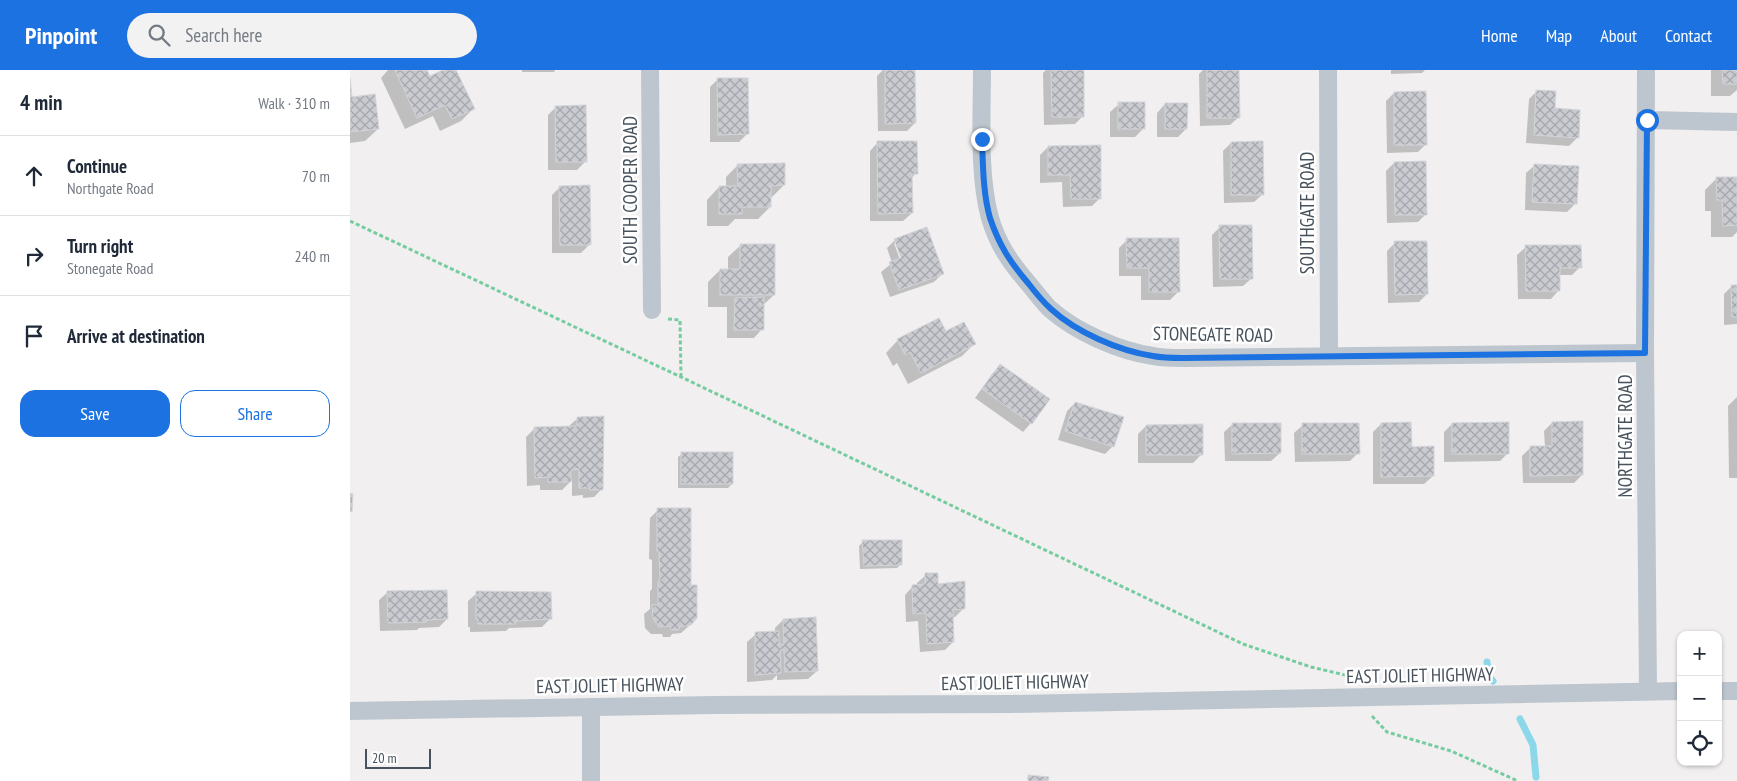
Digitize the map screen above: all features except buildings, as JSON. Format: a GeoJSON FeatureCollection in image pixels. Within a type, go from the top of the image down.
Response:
{"type":"FeatureCollection","features":[{"type":"Feature","properties":{"kind":"street","name":"SOUTH COOPER ROAD"},"geometry":{"type":"LineString","coordinates":[[650,70],[652,310]]}},
{"type":"Feature","properties":{"kind":"street","name":"STONEGATE ROAD"},"geometry":{"type":"LineString","coordinates":[[982,70],[983,178],[990,217],[997,236],[1010,262],[1050,309],[1071,325],[1094,337],[1121,348],[1152,356],[1183,358],[1645,353]]}},
{"type":"Feature","properties":{"kind":"street","name":"SOUTHGATE ROAD"},"geometry":{"type":"LineString","coordinates":[[1328,70],[1329,356]]}},
{"type":"Feature","properties":{"kind":"street","name":"NORTHGATE ROAD"},"geometry":{"type":"LineString","coordinates":[[1646,70],[1645,353],[1648,691]]}},
{"type":"Feature","properties":{"kind":"street"},"geometry":{"type":"LineString","coordinates":[[1647,120],[1737,122]]}},
{"type":"Feature","properties":{"kind":"street","name":"EAST JOLIET HIGHWAY"},"geometry":{"type":"LineString","coordinates":[[350,711],[713,704],[1020,704],[1677,691]]}},
{"type":"Feature","properties":{"kind":"street"},"geometry":{"type":"LineString","coordinates":[[1722,691],[1737,691]]}},
{"type":"Feature","properties":{"kind":"street"},"geometry":{"type":"LineString","coordinates":[[591,707],[591,781]]}},
{"type":"Feature","properties":{"kind":"path"},"geometry":{"type":"LineString","coordinates":[[350,221],[681,376],[1243,644],[1310,667],[1352,677]]}},
{"type":"Feature","properties":{"kind":"path"},"geometry":{"type":"LineString","coordinates":[[652,310],[657,319],[680,320],[681,376]]}},
{"type":"Feature","properties":{"kind":"path"},"geometry":{"type":"LineString","coordinates":[[1373,719],[1387,732],[1451,751],[1518,781]]}},
{"type":"Feature","properties":{"kind":"waterway"},"geometry":{"type":"LineString","coordinates":[[1487,662],[1489,677],[1493,681]]}},
{"type":"Feature","properties":{"kind":"waterway"},"geometry":{"type":"LineString","coordinates":[[1520,719],[1533,745],[1536,777]]}},
{"type":"Feature","properties":{"kind":"route"},"geometry":{"type":"LineString","coordinates":[[982,139],[983,178],[986,200],[997,236],[1010,262],[1050,309],[1071,325],[1121,348],[1152,356],[1183,358],[1645,353],[1647,120]]}}]}
